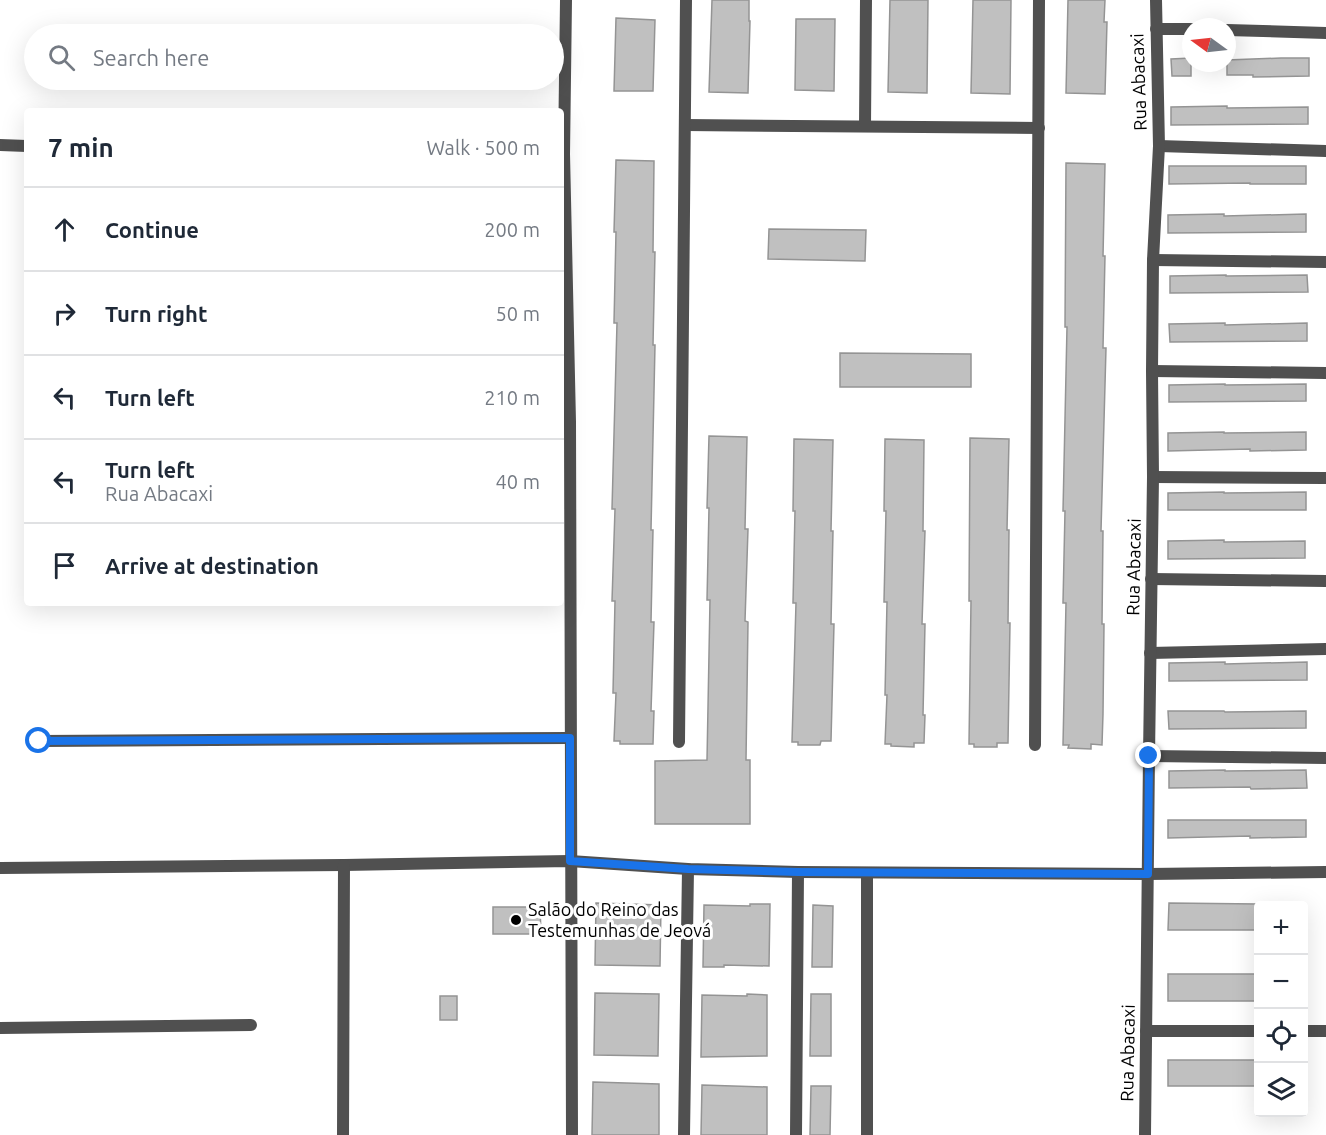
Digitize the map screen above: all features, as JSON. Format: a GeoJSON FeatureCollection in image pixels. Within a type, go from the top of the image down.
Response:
{"type":"FeatureCollection","features":[{"type":"Feature","properties":{"kind":"street"},"geometry":{"type":"LineString","coordinates":[[564,108],[566,0]]}},
{"type":"Feature","properties":{"kind":"street"},"geometry":{"type":"LineString","coordinates":[[679,742],[686,0]]}},
{"type":"Feature","properties":{"kind":"street"},"geometry":{"type":"LineString","coordinates":[[865,126],[866,0]]}},
{"type":"Feature","properties":{"kind":"street"},"geometry":{"type":"LineString","coordinates":[[1035,745],[1039,0]]}},
{"type":"Feature","properties":{"kind":"street","name":"Rua Abacaxi"},"geometry":{"type":"LineString","coordinates":[[1145,1135],[1153,477],[1152,370],[1159,146],[1156,0]]}},
{"type":"Feature","properties":{"kind":"street"},"geometry":{"type":"LineString","coordinates":[[1156,29],[1182,30]]}},
{"type":"Feature","properties":{"kind":"street"},"geometry":{"type":"LineString","coordinates":[[1236,30],[1326,33]]}},
{"type":"Feature","properties":{"kind":"street"},"geometry":{"type":"LineString","coordinates":[[685,125],[1039,128]]}},
{"type":"Feature","properties":{"kind":"street"},"geometry":{"type":"LineString","coordinates":[[0,145],[24,146]]}},
{"type":"Feature","properties":{"kind":"street"},"geometry":{"type":"LineString","coordinates":[[1159,146],[1326,151]]}},
{"type":"Feature","properties":{"kind":"street"},"geometry":{"type":"LineString","coordinates":[[564,192],[570,422],[572,1135]]}},
{"type":"Feature","properties":{"kind":"street"},"geometry":{"type":"LineString","coordinates":[[1154,260],[1326,262]]}},
{"type":"Feature","properties":{"kind":"street"},"geometry":{"type":"LineString","coordinates":[[1152,370],[1326,372]]}},
{"type":"Feature","properties":{"kind":"street"},"geometry":{"type":"LineString","coordinates":[[1153,477],[1326,478]]}},
{"type":"Feature","properties":{"kind":"street"},"geometry":{"type":"LineString","coordinates":[[1152,579],[1326,581]]}},
{"type":"Feature","properties":{"kind":"street"},"geometry":{"type":"LineString","coordinates":[[1150,653],[1326,649]]}},
{"type":"Feature","properties":{"kind":"street"},"geometry":{"type":"LineString","coordinates":[[39,741],[570,738]]}},
{"type":"Feature","properties":{"kind":"street"},"geometry":{"type":"LineString","coordinates":[[1149,756],[1326,758]]}},
{"type":"Feature","properties":{"kind":"street"},"geometry":{"type":"LineString","coordinates":[[0,868],[570,861],[688,869],[798,872],[1148,874],[1326,872]]}},
{"type":"Feature","properties":{"kind":"street"},"geometry":{"type":"LineString","coordinates":[[343,1135],[344,865]]}},
{"type":"Feature","properties":{"kind":"street"},"geometry":{"type":"LineString","coordinates":[[684,1135],[688,869]]}},
{"type":"Feature","properties":{"kind":"street"},"geometry":{"type":"LineString","coordinates":[[796,1135],[798,872]]}},
{"type":"Feature","properties":{"kind":"street"},"geometry":{"type":"LineString","coordinates":[[867,873],[867,1135]]}},
{"type":"Feature","properties":{"kind":"street"},"geometry":{"type":"LineString","coordinates":[[0,1028],[251,1025]]}},
{"type":"Feature","properties":{"kind":"street"},"geometry":{"type":"LineString","coordinates":[[1146,1031],[1254,1031]]}},
{"type":"Feature","properties":{"kind":"street"},"geometry":{"type":"LineString","coordinates":[[1308,1031],[1326,1031]]}},
{"type":"Feature","properties":{"kind":"building"},"geometry":{"type":"Polygon","coordinates":[[[712,0],[749,0],[748,93],[709,92],[712,0]]]}},
{"type":"Feature","properties":{"kind":"building"},"geometry":{"type":"Polygon","coordinates":[[[890,0],[928,0],[927,93],[888,92],[890,0]]]}},
{"type":"Feature","properties":{"kind":"building"},"geometry":{"type":"Polygon","coordinates":[[[973,0],[1011,0],[1010,94],[971,93],[973,0]]]}},
{"type":"Feature","properties":{"kind":"building"},"geometry":{"type":"Polygon","coordinates":[[[1068,0],[1105,0],[1104,22],[1107,22],[1105,94],[1066,93],[1068,0]]]}},
{"type":"Feature","properties":{"kind":"building"},"geometry":{"type":"Polygon","coordinates":[[[616,18],[655,20],[653,91],[614,91],[616,18]]]}},
{"type":"Feature","properties":{"kind":"building"},"geometry":{"type":"Polygon","coordinates":[[[796,19],[835,19],[834,91],[795,90],[796,19]]]}},
{"type":"Feature","properties":{"kind":"building"},"geometry":{"type":"Polygon","coordinates":[[[1182,58],[1182,72],[1191,72],[1191,76],[1172,76],[1171,59],[1182,58]]]}},
{"type":"Feature","properties":{"kind":"building"},"geometry":{"type":"Polygon","coordinates":[[[1309,58],[1309,76],[1227,75],[1227,72],[1236,72],[1236,60],[1309,58]]]}},
{"type":"Feature","properties":{"kind":"building"},"geometry":{"type":"Polygon","coordinates":[[[1227,106],[1227,108],[1308,107],[1308,124],[1171,125],[1171,107],[1227,106]]]}},
{"type":"Feature","properties":{"kind":"building"},"geometry":{"type":"Polygon","coordinates":[[[616,160],[654,161],[653,345],[655,345],[651,530],[653,530],[651,622],[654,622],[651,711],[654,711],[653,744],[620,744],[620,741],[614,741],[615,601],[612,601],[615,509],[612,509],[617,323],[614,323],[616,160]]]}},
{"type":"Feature","properties":{"kind":"building"},"geometry":{"type":"Polygon","coordinates":[[[1066,163],[1105,164],[1103,348],[1106,348],[1101,531],[1103,531],[1103,714],[1102,745],[1091,744],[1091,749],[1068,748],[1069,745],[1063,745],[1066,603],[1063,603],[1065,511],[1063,511],[1067,327],[1065,327],[1066,163]]]}},
{"type":"Feature","properties":{"kind":"building"},"geometry":{"type":"Polygon","coordinates":[[[1169,166],[1306,166],[1306,184],[1169,184],[1169,166]]]}},
{"type":"Feature","properties":{"kind":"building"},"geometry":{"type":"Polygon","coordinates":[[[1224,214],[1224,216],[1306,214],[1306,232],[1168,233],[1168,215],[1224,214]]]}},
{"type":"Feature","properties":{"kind":"building"},"geometry":{"type":"Polygon","coordinates":[[[769,229],[866,230],[865,261],[768,259],[769,229]]]}},
{"type":"Feature","properties":{"kind":"building"},"geometry":{"type":"Polygon","coordinates":[[[1307,275],[1308,292],[1170,293],[1170,276],[1307,275]]]}},
{"type":"Feature","properties":{"kind":"building"},"geometry":{"type":"Polygon","coordinates":[[[1225,323],[1225,325],[1307,323],[1307,341],[1170,342],[1169,324],[1225,323]]]}},
{"type":"Feature","properties":{"kind":"building"},"geometry":{"type":"Polygon","coordinates":[[[840,353],[971,354],[971,387],[840,387],[840,353]]]}},
{"type":"Feature","properties":{"kind":"building"},"geometry":{"type":"Polygon","coordinates":[[[1306,384],[1306,401],[1169,402],[1169,385],[1306,384]]]}},
{"type":"Feature","properties":{"kind":"building"},"geometry":{"type":"Polygon","coordinates":[[[1306,432],[1306,450],[1168,451],[1168,433],[1306,432]]]}},
{"type":"Feature","properties":{"kind":"building"},"geometry":{"type":"Polygon","coordinates":[[[709,436],[747,437],[746,760],[750,760],[750,824],[655,824],[655,761],[707,760],[710,600],[707,600],[709,436]]]}},
{"type":"Feature","properties":{"kind":"building"},"geometry":{"type":"Polygon","coordinates":[[[970,438],[1009,439],[1008,743],[997,743],[997,747],[974,747],[974,744],[969,744],[970,438]]]}},
{"type":"Feature","properties":{"kind":"building"},"geometry":{"type":"Polygon","coordinates":[[[794,439],[833,440],[831,624],[834,624],[831,741],[821,741],[820,745],[798,745],[798,742],[792,742],[796,603],[793,603],[794,439]]]}},
{"type":"Feature","properties":{"kind":"building"},"geometry":{"type":"Polygon","coordinates":[[[885,439],[924,440],[923,531],[925,531],[922,624],[925,624],[923,715],[925,715],[924,743],[914,743],[914,747],[885,744],[887,602],[884,602],[885,439]]]}},
{"type":"Feature","properties":{"kind":"building"},"geometry":{"type":"Polygon","coordinates":[[[1306,492],[1306,510],[1168,510],[1168,493],[1306,492]]]}},
{"type":"Feature","properties":{"kind":"building"},"geometry":{"type":"Polygon","coordinates":[[[1224,540],[1224,542],[1305,541],[1305,558],[1168,559],[1168,541],[1224,540]]]}},
{"type":"Feature","properties":{"kind":"building"},"geometry":{"type":"Polygon","coordinates":[[[1225,662],[1225,664],[1307,662],[1307,680],[1169,681],[1169,663],[1225,662]]]}},
{"type":"Feature","properties":{"kind":"building"},"geometry":{"type":"Polygon","coordinates":[[[1168,711],[1306,711],[1306,728],[1169,729],[1168,711]]]}},
{"type":"Feature","properties":{"kind":"building"},"geometry":{"type":"Polygon","coordinates":[[[1306,770],[1307,788],[1169,788],[1169,771],[1306,770]]]}},
{"type":"Feature","properties":{"kind":"building"},"geometry":{"type":"Polygon","coordinates":[[[1168,820],[1306,820],[1306,837],[1168,838],[1168,820]]]}},
{"type":"Feature","properties":{"kind":"building"},"geometry":{"type":"Polygon","coordinates":[[[596,903],[661,905],[660,966],[595,965],[596,903]]]}},
{"type":"Feature","properties":{"kind":"building"},"geometry":{"type":"Polygon","coordinates":[[[1169,903],[1254,904],[1254,930],[1168,930],[1169,903]]]}},
{"type":"Feature","properties":{"kind":"building"},"geometry":{"type":"Polygon","coordinates":[[[750,904],[770,904],[769,966],[703,967],[704,905],[750,906],[750,904]]]}},
{"type":"Feature","properties":{"kind":"building"},"geometry":{"type":"Polygon","coordinates":[[[813,905],[833,906],[832,967],[812,967],[813,905]]]}},
{"type":"Feature","properties":{"kind":"building"},"geometry":{"type":"Polygon","coordinates":[[[493,907],[540,907],[541,934],[493,934],[493,907]]]}},
{"type":"Feature","properties":{"kind":"building"},"geometry":{"type":"Polygon","coordinates":[[[1168,974],[1254,974],[1254,1001],[1168,1001],[1168,974]]]}},
{"type":"Feature","properties":{"kind":"building"},"geometry":{"type":"Polygon","coordinates":[[[595,993],[659,994],[658,1056],[594,1055],[595,993]]]}},
{"type":"Feature","properties":{"kind":"building"},"geometry":{"type":"Polygon","coordinates":[[[747,994],[767,995],[767,1056],[701,1057],[702,995],[747,996],[747,994]]]}},
{"type":"Feature","properties":{"kind":"building"},"geometry":{"type":"Polygon","coordinates":[[[811,994],[831,994],[831,1056],[810,1056],[811,994]]]}},
{"type":"Feature","properties":{"kind":"building"},"geometry":{"type":"Polygon","coordinates":[[[440,996],[457,996],[457,1020],[440,1020],[440,996]]]}},
{"type":"Feature","properties":{"kind":"building"},"geometry":{"type":"Polygon","coordinates":[[[1168,1060],[1254,1060],[1254,1086],[1168,1086],[1168,1060]]]}},
{"type":"Feature","properties":{"kind":"building"},"geometry":{"type":"Polygon","coordinates":[[[593,1082],[659,1084],[659,1135],[592,1135],[593,1082]]]}},
{"type":"Feature","properties":{"kind":"building"},"geometry":{"type":"Polygon","coordinates":[[[702,1085],[767,1087],[767,1135],[701,1135],[702,1085]]]}},
{"type":"Feature","properties":{"kind":"building"},"geometry":{"type":"Polygon","coordinates":[[[811,1086],[831,1086],[830,1135],[810,1135],[811,1086]]]}},
{"type":"Feature","properties":{"kind":"place","name":"Salão do Reino das Testemunhas de Jeová"},"geometry":{"type":"Point","coordinates":[516,920]}},
{"type":"Feature","properties":{"kind":"route"},"geometry":{"type":"LineString","coordinates":[[39,741],[570,738],[570,861],[688,869],[798,872],[1148,874],[1149,756]]}}]}
